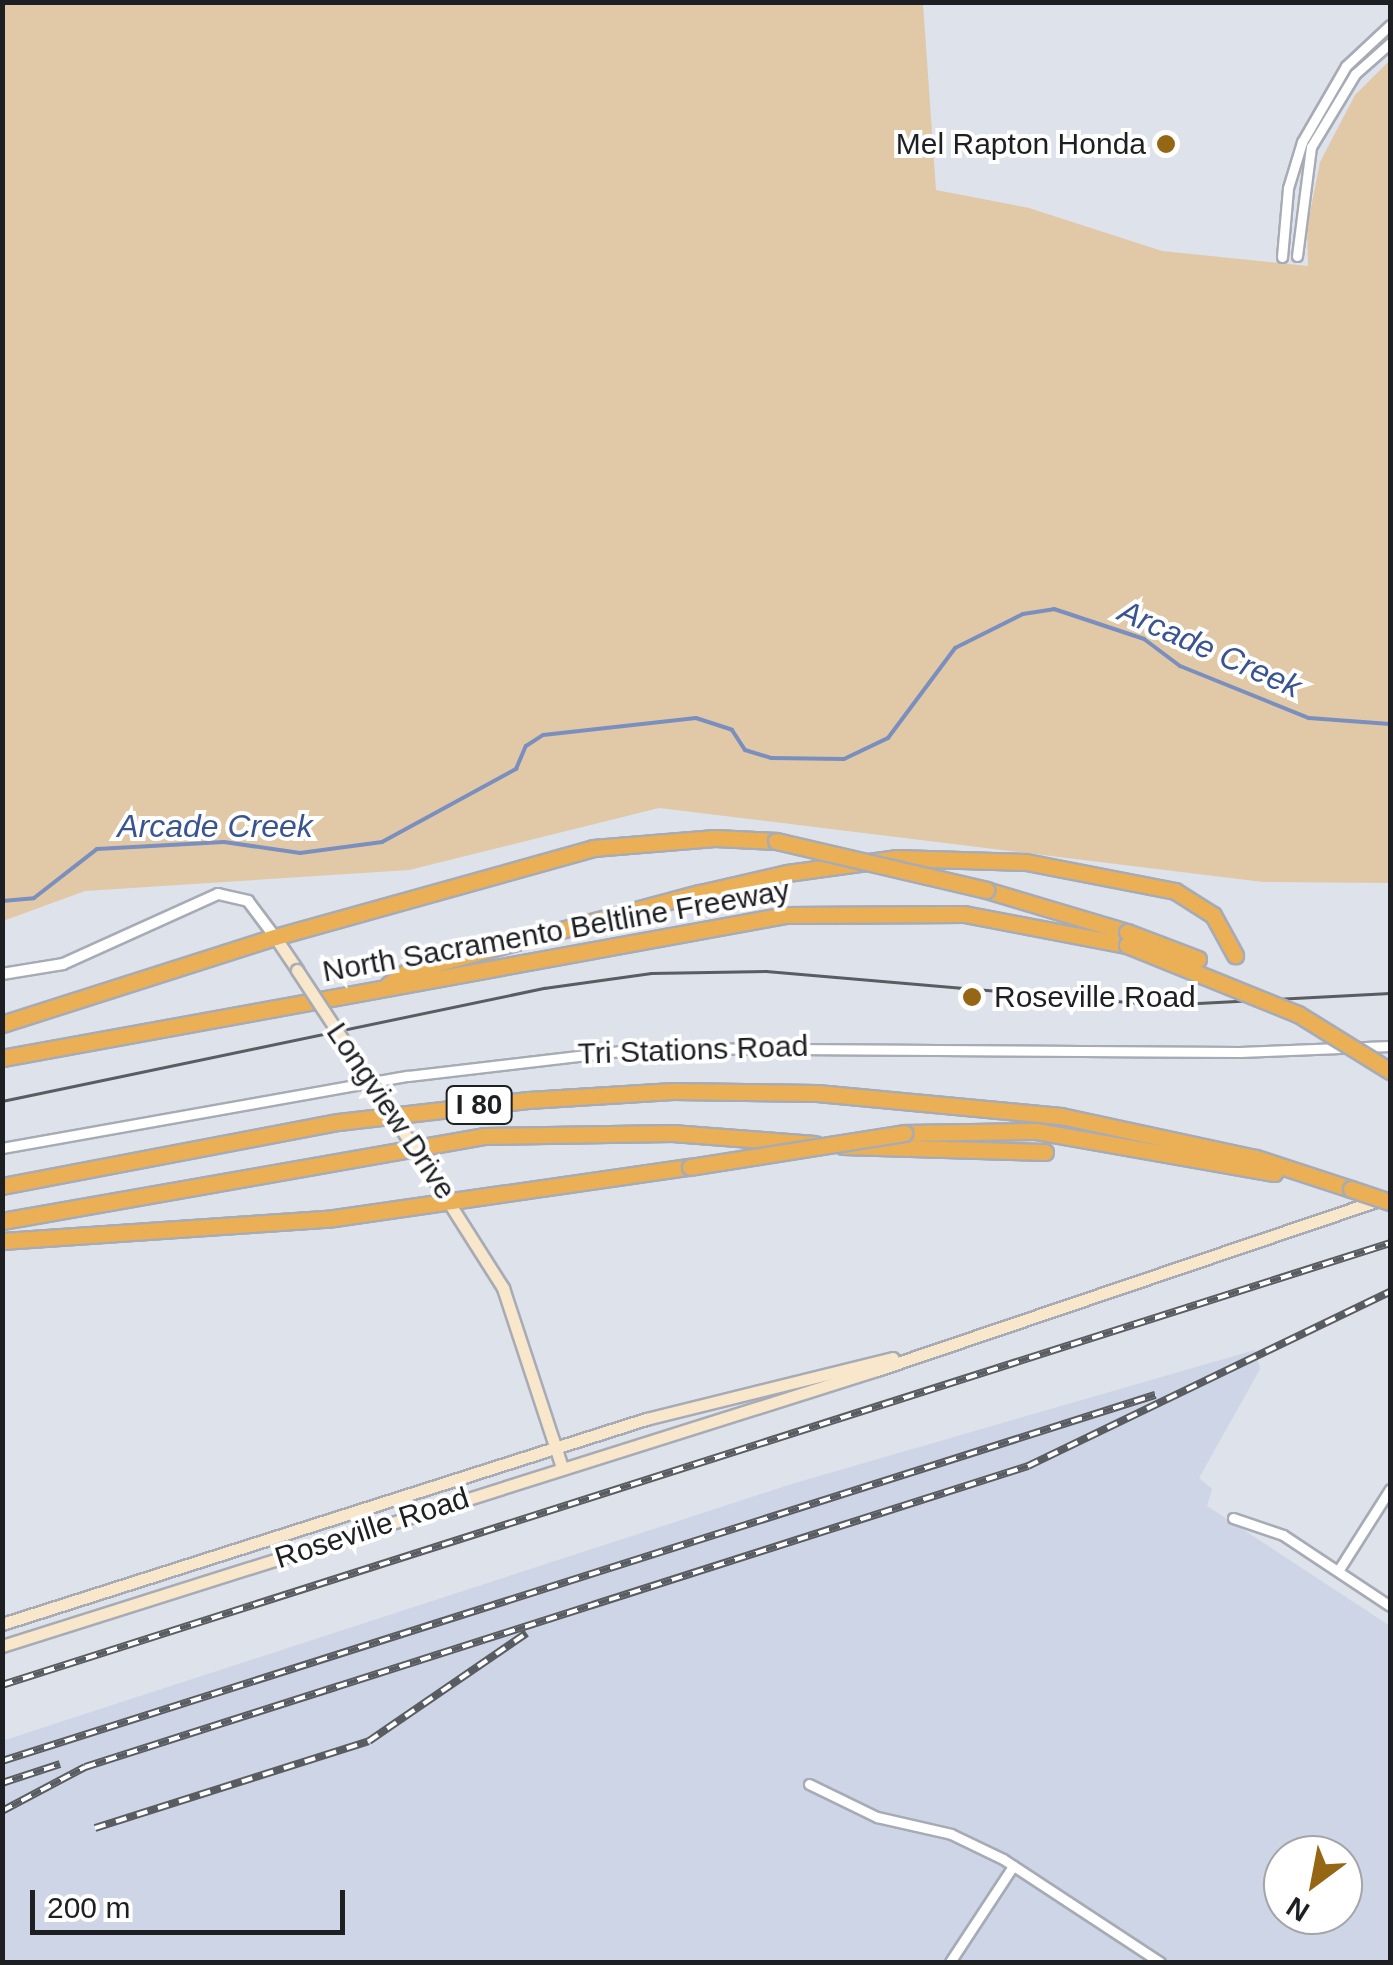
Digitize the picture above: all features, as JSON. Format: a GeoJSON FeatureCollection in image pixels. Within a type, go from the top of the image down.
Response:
{"type":"FeatureCollection","features":[{"type":"Feature","properties":{"kind":"highway"},"geometry":{"type":"LineString","coordinates":[[2,1024],[275,937],[593,848],[700,838],[776,841],[986,890],[1127,939],[1196,958],[1390,1070]]}},
{"type":"Feature","properties":{"kind":"highway"},"geometry":{"type":"LineString","coordinates":[[380,990],[408,971],[700,893],[787,872],[896,858],[1026,862],[1175,891],[1213,915],[1235,955]]}},
{"type":"Feature","properties":{"kind":"highway","name":"North Sacramento Beltline Freeway"},"geometry":{"type":"LineString","coordinates":[[2,1058],[734,922],[839,912],[964,914],[1127,939]]}},
{"type":"Feature","properties":{"kind":"highway","name":"I 80"},"geometry":{"type":"LineString","coordinates":[[2,1186],[338,1122],[528,1100],[709,1092],[961,1104],[1159,1134],[1390,1199]]}},
{"type":"Feature","properties":{"kind":"highway"},"geometry":{"type":"LineString","coordinates":[[2,1241],[156,1234],[454,1205],[893,1134],[1036,1131],[1352,1189]]}},
{"type":"Feature","properties":{"kind":"highway"},"geometry":{"type":"LineString","coordinates":[[2,1221],[484,1136],[672,1134],[1045,1152]]}},
{"type":"Feature","properties":{"kind":"main road","name":"Longview Drive"},"geometry":{"type":"LineString","coordinates":[[275,937],[454,1205],[503,1288],[562,1468]]}},
{"type":"Feature","properties":{"kind":"main road","name":"Roseville Road"},"geometry":{"type":"LineString","coordinates":[[2,1646],[1390,1199]]}},
{"type":"Feature","properties":{"kind":"main road","name":"Roseville Road"},"geometry":{"type":"LineString","coordinates":[[2,1624],[738,1393],[912,1355]]}},
{"type":"Feature","properties":{"kind":"street"},"geometry":{"type":"LineString","coordinates":[[1282,257],[1288,188],[1316,110],[1358,52],[1390,25]]}},
{"type":"Feature","properties":{"kind":"street"},"geometry":{"type":"LineString","coordinates":[[1297,256],[1311,147],[1355,74],[1390,43]]}},
{"type":"Feature","properties":{"kind":"street"},"geometry":{"type":"LineString","coordinates":[[1282,244],[1298,244]]}},
{"type":"Feature","properties":{"kind":"street","name":"Longview Drive"},"geometry":{"type":"LineString","coordinates":[[2,974],[63,964],[218,894],[248,901],[275,937]]}},
{"type":"Feature","properties":{"kind":"street","name":"Tri Stations Road"},"geometry":{"type":"LineString","coordinates":[[2,1148],[371,1082],[648,1048],[1240,1052],[1390,1046]]}},
{"type":"Feature","properties":{"kind":"street"},"geometry":{"type":"LineString","coordinates":[[1338,1571],[1390,1488]]}},
{"type":"Feature","properties":{"kind":"street"},"geometry":{"type":"LineString","coordinates":[[1233,1518],[1284,1536],[1390,1606]]}},
{"type":"Feature","properties":{"kind":"street"},"geometry":{"type":"LineString","coordinates":[[810,1784],[878,1816],[950,1834],[1013,1866],[1160,1962]]}},
{"type":"Feature","properties":{"kind":"street"},"geometry":{"type":"LineString","coordinates":[[950,1962],[1013,1866]]}},
{"type":"Feature","properties":{"kind":"shaded area"},"geometry":{"type":"Polygon","coordinates":[[[3,2],[923,3],[936,190],[1029,208],[1162,251],[1308,266],[1307,228],[1320,162],[1355,95],[1390,60],[1390,883],[1263,882],[659,808],[409,870],[85,891],[3,921],[3,2]]]}},
{"type":"Feature","properties":{"kind":"shaded area"},"geometry":{"type":"Polygon","coordinates":[[[1255,1350],[1260,1369],[1199,1478],[1212,1489],[1207,1506],[1390,1626],[1390,1962],[3,1962],[2,1741],[795,1483],[1255,1350]]]}},
{"type":"Feature","properties":{"kind":"waterway","name":"Arcade Creek"},"geometry":{"type":"LineString","coordinates":[[2,901],[34,898],[97,849],[224,842],[300,853],[382,842],[516,769],[526,746],[543,735],[696,718],[732,730],[745,750],[771,758],[844,759],[888,738],[955,648],[1023,614],[1054,609],[1144,639],[1180,666],[1309,718],[1390,724]]}},
{"type":"Feature","properties":{"kind":"tram line"},"geometry":{"type":"LineString","coordinates":[[2,1101],[544,988],[651,973],[766,971],[1160,1005],[1390,993]]}},
{"type":"Feature","properties":{"kind":"railway"},"geometry":{"type":"LineString","coordinates":[[2,1685],[1390,1243]]}},
{"type":"Feature","properties":{"kind":"railway"},"geometry":{"type":"LineString","coordinates":[[2,1811],[85,1767],[1028,1466],[1390,1292]]}},
{"type":"Feature","properties":{"kind":"railway"},"geometry":{"type":"LineString","coordinates":[[2,1761],[1155,1395]]}},
{"type":"Feature","properties":{"kind":"railway"},"geometry":{"type":"LineString","coordinates":[[95,1828],[369,1741],[527,1633]]}},
{"type":"Feature","properties":{"kind":"railway"},"geometry":{"type":"LineString","coordinates":[[2,1783],[60,1764]]}},
{"type":"Feature","properties":{"kind":"place","name":"Mel Rapton Honda"},"geometry":{"type":"Point","coordinates":[1166,144]}},
{"type":"Feature","properties":{"kind":"place","name":"Roseville Road"},"geometry":{"type":"Point","coordinates":[972,997]}}]}
